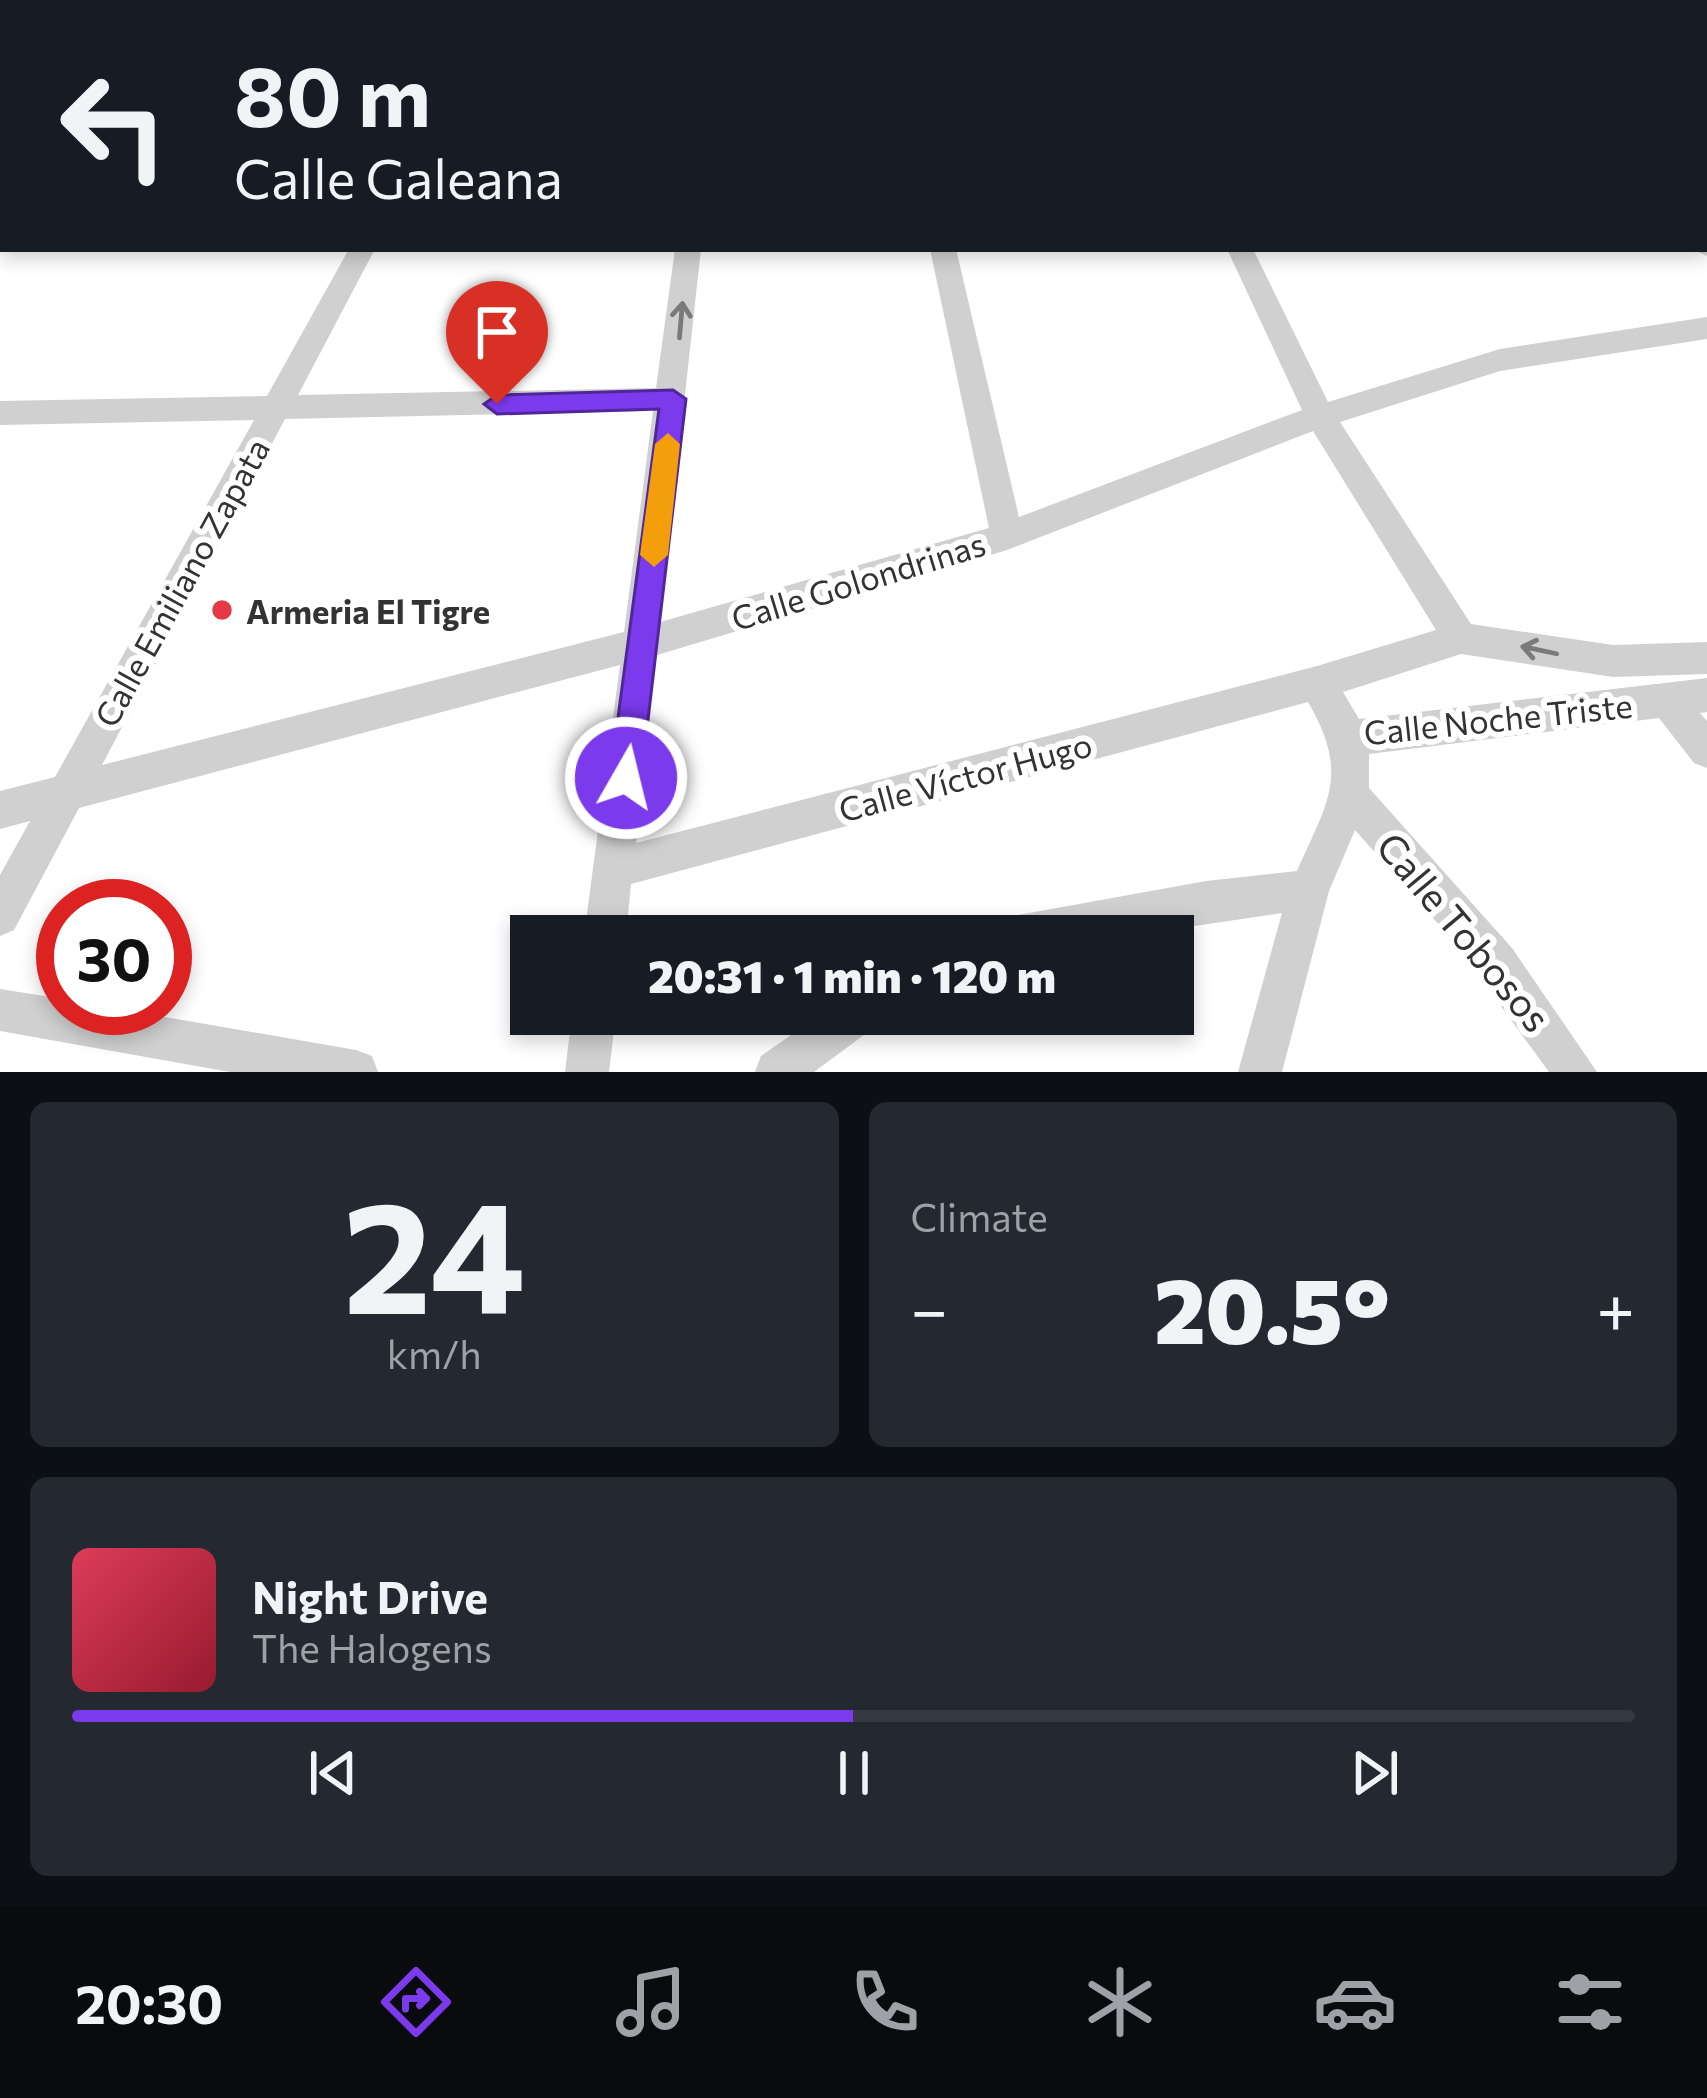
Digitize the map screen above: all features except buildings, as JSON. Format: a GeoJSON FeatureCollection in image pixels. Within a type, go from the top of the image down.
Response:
{"type":"FeatureCollection","features":[{"type":"Feature","properties":{"kind":"street","name":"Calle Emiliano Zapata"},"geometry":{"type":"LineString","coordinates":[[0,916],[360,252]]}},
{"type":"Feature","properties":{"kind":"street"},"geometry":{"type":"LineString","coordinates":[[608,915],[688,252]]}},
{"type":"Feature","properties":{"kind":"street"},"geometry":{"type":"LineString","coordinates":[[945,252],[1007,536]]}},
{"type":"Feature","properties":{"kind":"street"},"geometry":{"type":"LineString","coordinates":[[1241,252],[1321,418],[1461,638],[1573,657],[1654,663],[1707,658]]}},
{"type":"Feature","properties":{"kind":"street","name":"Calle Golondrinas"},"geometry":{"type":"LineString","coordinates":[[0,810],[643,643],[1007,536],[1248,439],[1529,353],[1707,328]]}},
{"type":"Feature","properties":{"kind":"street"},"geometry":{"type":"LineString","coordinates":[[0,413],[673,399]]}},
{"type":"Feature","properties":{"kind":"street","name":"Calle Víctor Hugo"},"geometry":{"type":"LineString","coordinates":[[614,868],[1317,683],[1461,638]]}},
{"type":"Feature","properties":{"kind":"street","name":"Calle Noche Triste"},"geometry":{"type":"LineString","coordinates":[[1317,683],[1350,738],[1707,695]]}},
{"type":"Feature","properties":{"kind":"street"},"geometry":{"type":"LineString","coordinates":[[1666,700],[1707,750]]}},
{"type":"Feature","properties":{"kind":"street"},"geometry":{"type":"LineString","coordinates":[[1260,1072],[1309,890],[1349,796],[1350,738]]}},
{"type":"Feature","properties":{"kind":"street","name":"Calle Tobosos"},"geometry":{"type":"LineString","coordinates":[[1349,796],[1437,886],[1511,976],[1575,1072]]}},
{"type":"Feature","properties":{"kind":"street"},"geometry":{"type":"LineString","coordinates":[[1131,915],[1309,890]]}},
{"type":"Feature","properties":{"kind":"street"},"geometry":{"type":"LineString","coordinates":[[0,1010],[356,1072]]}},
{"type":"Feature","properties":{"kind":"street"},"geometry":{"type":"LineString","coordinates":[[586,1072],[591,1035]]}},
{"type":"Feature","properties":{"kind":"street"},"geometry":{"type":"LineString","coordinates":[[777,1072],[828,1035]]}},
{"type":"Feature","properties":{"kind":"slow traffic"},"geometry":{"type":"LineString","coordinates":[[654,555],[668,444]]}},
{"type":"Feature","properties":{"kind":"place","name":"Armeria El Tigre"},"geometry":{"type":"Point","coordinates":[222,610]}},
{"type":"Feature","properties":{"kind":"route"},"geometry":{"type":"LineString","coordinates":[[497,404],[673,399],[626,778]]}}]}
